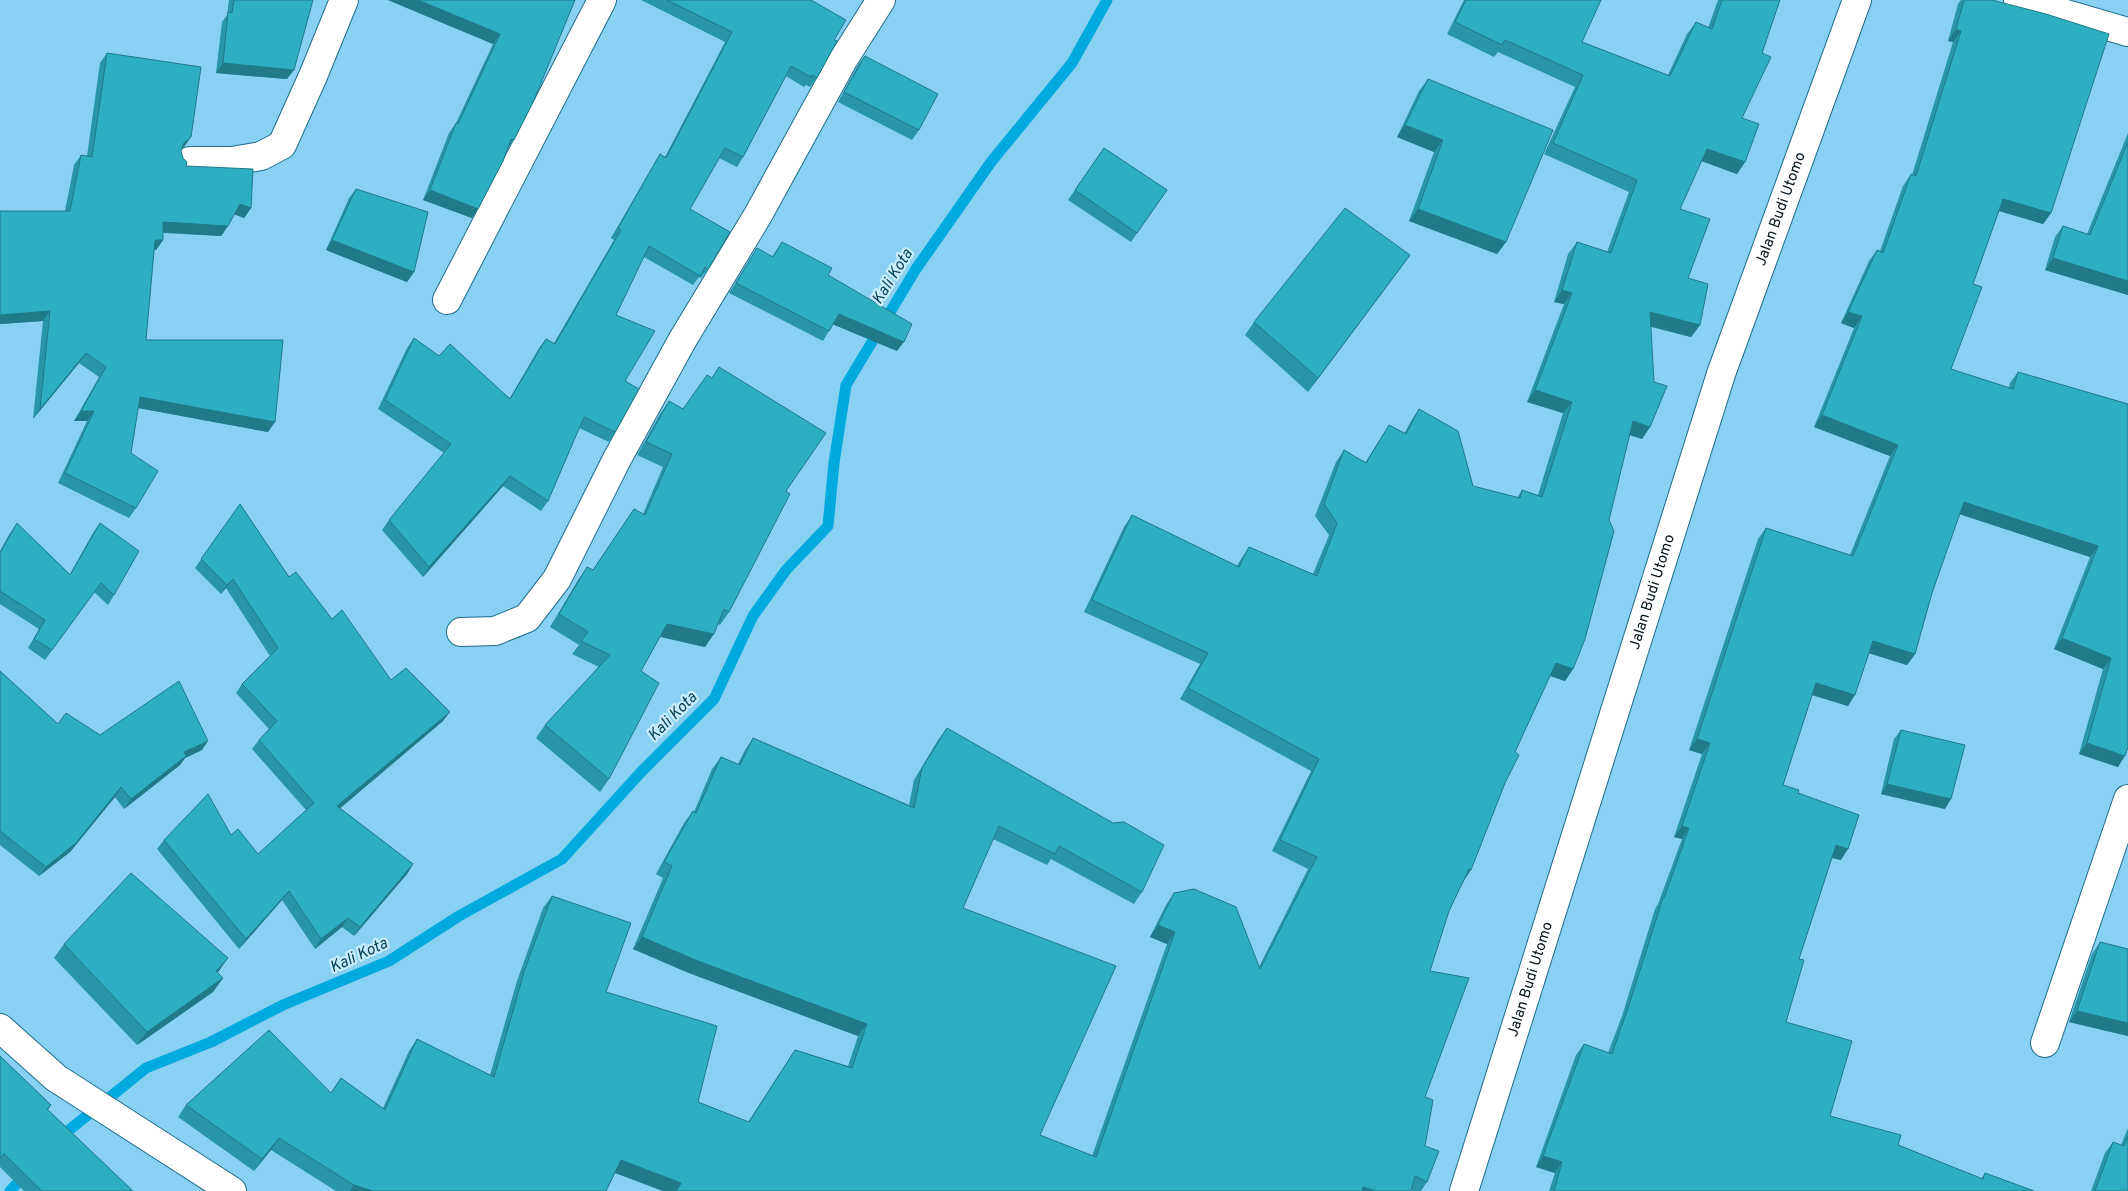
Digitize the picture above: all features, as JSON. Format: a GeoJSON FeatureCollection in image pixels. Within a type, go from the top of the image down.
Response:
{"type":"FeatureCollection","features":[{"type":"Feature","properties":{"kind":"street"},"geometry":{"type":"LineString","coordinates":[[190,161],[232,161],[261,156],[282,145],[314,76],[344,0]]}},
{"type":"Feature","properties":{"kind":"street"},"geometry":{"type":"LineString","coordinates":[[448,300],[602,0]]}},
{"type":"Feature","properties":{"kind":"street"},"geometry":{"type":"LineString","coordinates":[[461,632],[495,631],[527,618],[557,579],[617,459],[683,340],[758,215],[842,60],[881,0]]}},
{"type":"Feature","properties":{"kind":"street","name":"Jalan Budi Utomo"},"geometry":{"type":"LineString","coordinates":[[1464,1191],[1721,374],[1857,0]]}},
{"type":"Feature","properties":{"kind":"street"},"geometry":{"type":"LineString","coordinates":[[2018,0],[2128,32]]}},
{"type":"Feature","properties":{"kind":"street"},"geometry":{"type":"LineString","coordinates":[[2045,1043],[2128,799]]}},
{"type":"Feature","properties":{"kind":"street"},"geometry":{"type":"LineString","coordinates":[[0,1028],[56,1078],[232,1191]]}},
{"type":"Feature","properties":{"kind":"building"},"geometry":{"type":"Polygon","coordinates":[[[234,0],[313,0],[294,70],[223,63],[228,12],[232,13],[234,0]]]}},
{"type":"Feature","properties":{"kind":"building"},"geometry":{"type":"Polygon","coordinates":[[[418,0],[575,0],[534,100],[514,140],[511,139],[503,161],[478,209],[430,190],[456,123],[458,124],[500,34],[418,0]]]}},
{"type":"Feature","properties":{"kind":"building"},"geometry":{"type":"Polygon","coordinates":[[[667,0],[811,0],[846,20],[834,40],[837,41],[817,78],[812,75],[811,77],[791,66],[743,157],[725,148],[690,209],[730,232],[708,269],[705,267],[700,276],[649,246],[616,315],[655,331],[625,381],[639,389],[615,432],[584,417],[548,501],[510,476],[429,567],[389,520],[451,444],[385,400],[414,338],[439,356],[450,344],[510,399],[546,339],[555,344],[621,230],[618,228],[660,154],[666,158],[732,32],[667,0]]]}},
{"type":"Feature","properties":{"kind":"building"},"geometry":{"type":"Polygon","coordinates":[[[1466,0],[1601,0],[1582,42],[1670,76],[1696,22],[1712,29],[1722,0],[1780,0],[1762,53],[1771,57],[1742,118],[1759,124],[1745,162],[1707,149],[1680,209],[1710,219],[1688,278],[1708,284],[1700,325],[1650,312],[1654,382],[1667,386],[1650,427],[1633,421],[1609,520],[1614,531],[1585,639],[1573,669],[1556,663],[1515,752],[1519,755],[1505,783],[1471,870],[1469,869],[1449,911],[1430,971],[1469,978],[1425,1097],[1433,1100],[1425,1146],[1439,1151],[1427,1182],[1415,1176],[1411,1191],[1376,1191],[1363,1187],[1362,1191],[677,1191],[681,1183],[621,1160],[606,1191],[373,1191],[354,1185],[279,1138],[262,1159],[186,1105],[269,1030],[331,1093],[341,1078],[385,1110],[417,1039],[494,1077],[525,969],[552,896],[631,923],[606,992],[717,1026],[698,1102],[749,1122],[795,1050],[852,1068],[867,1024],[698,961],[642,937],[672,866],[664,862],[693,811],[696,813],[721,757],[740,765],[753,738],[914,808],[922,768],[947,728],[1113,823],[1124,822],[1164,845],[1142,892],[1059,846],[1055,854],[999,826],[963,908],[1116,966],[1040,1135],[1096,1157],[1175,932],[1158,925],[1174,893],[1194,889],[1236,907],[1260,969],[1317,857],[1280,840],[1319,759],[1188,688],[1208,653],[1092,600],[1132,515],[1239,567],[1249,547],[1317,576],[1337,523],[1324,504],[1344,450],[1366,463],[1389,425],[1406,434],[1419,409],[1458,431],[1473,486],[1520,498],[1522,490],[1542,497],[1572,402],[1535,390],[1572,293],[1562,290],[1577,242],[1611,253],[1637,180],[1553,143],[1583,75],[1505,40],[1502,45],[1455,22],[1466,0]]]}},
{"type":"Feature","properties":{"kind":"building"},"geometry":{"type":"Polygon","coordinates":[[[1964,0],[1992,0],[2046,14],[2109,34],[2051,213],[2003,199],[1973,284],[1982,287],[1951,369],[2013,389],[2018,372],[2128,404],[2128,747],[2125,756],[2087,743],[2111,658],[2062,638],[2098,546],[1964,502],[1932,593],[1915,654],[1873,641],[1855,695],[1816,683],[1783,785],[1799,790],[1798,793],[1859,815],[1848,849],[1836,845],[1799,959],[1804,960],[1786,1022],[1852,1041],[1830,1116],[1901,1135],[1898,1145],[1983,1179],[1985,1173],[2034,1191],[1554,1191],[1562,1162],[1543,1156],[1584,1044],[1612,1054],[1663,898],[1689,828],[1682,826],[1710,743],[1697,739],[1766,528],[1853,556],[1898,445],[1822,415],[1862,316],[1848,312],[1877,250],[1883,253],[1911,174],[1916,176],[1961,31],[1956,29],[1964,0]]]}},
{"type":"Feature","properties":{"kind":"building"},"geometry":{"type":"Polygon","coordinates":[[[107,53],[201,67],[191,137],[184,143],[181,151],[183,158],[187,162],[186,166],[253,169],[251,208],[240,204],[228,226],[163,222],[163,240],[155,240],[146,340],[283,340],[275,422],[140,397],[131,453],[158,471],[136,508],[65,473],[94,411],[81,411],[106,367],[86,353],[40,409],[50,311],[0,315],[0,211],[70,211],[81,155],[92,157],[107,53]]]}},
{"type":"Feature","properties":{"kind":"building"},"geometry":{"type":"Polygon","coordinates":[[[865,56],[938,94],[919,130],[844,92],[865,56]]]}},
{"type":"Feature","properties":{"kind":"building"},"geometry":{"type":"Polygon","coordinates":[[[1428,79],[1553,130],[1506,242],[1418,209],[1443,140],[1405,125],[1428,79]]]}},
{"type":"Feature","properties":{"kind":"building"},"geometry":{"type":"Polygon","coordinates":[[[2128,142],[2128,281],[2053,258],[2063,226],[2090,235],[2128,142]]]}},
{"type":"Feature","properties":{"kind":"building"},"geometry":{"type":"Polygon","coordinates":[[[1104,148],[1167,190],[1137,233],[1075,190],[1104,148]]]}},
{"type":"Feature","properties":{"kind":"building"},"geometry":{"type":"Polygon","coordinates":[[[356,189],[428,212],[414,272],[332,240],[356,189]]]}},
{"type":"Feature","properties":{"kind":"building"},"geometry":{"type":"Polygon","coordinates":[[[1345,208],[1410,255],[1318,378],[1254,322],[1345,208]]]}},
{"type":"Feature","properties":{"kind":"building"},"geometry":{"type":"Polygon","coordinates":[[[782,242],[832,268],[828,275],[912,324],[904,342],[839,314],[829,331],[736,283],[757,248],[773,257],[782,242]]]}},
{"type":"Feature","properties":{"kind":"building"},"geometry":{"type":"Polygon","coordinates":[[[719,367],[826,433],[786,491],[790,494],[729,612],[724,609],[714,634],[667,624],[641,671],[659,683],[609,779],[545,725],[610,655],[581,641],[588,632],[559,614],[587,567],[593,570],[634,509],[645,515],[672,454],[646,442],[669,401],[683,409],[707,375],[712,378],[719,367]]]}},
{"type":"Feature","properties":{"kind":"building"},"geometry":{"type":"Polygon","coordinates":[[[240,504],[289,577],[296,572],[332,619],[342,610],[391,680],[406,668],[450,712],[337,806],[413,864],[360,927],[348,918],[321,939],[289,891],[246,939],[164,840],[208,794],[231,835],[238,829],[258,854],[314,803],[259,740],[277,721],[242,684],[278,648],[233,579],[227,585],[201,559],[240,504]]]}},
{"type":"Feature","properties":{"kind":"building"},"geometry":{"type":"Polygon","coordinates":[[[17,523],[70,575],[100,523],[139,551],[114,595],[101,583],[52,650],[34,639],[45,620],[0,591],[0,553],[17,523]]]}},
{"type":"Feature","properties":{"kind":"building"},"geometry":{"type":"Polygon","coordinates":[[[0,671],[58,724],[66,713],[100,735],[179,681],[208,741],[184,752],[186,756],[131,799],[121,787],[76,843],[46,867],[0,831],[0,671]]]}},
{"type":"Feature","properties":{"kind":"building"},"geometry":{"type":"Polygon","coordinates":[[[1901,730],[1965,745],[1951,799],[1887,784],[1901,730]]]}},
{"type":"Feature","properties":{"kind":"building"},"geometry":{"type":"Polygon","coordinates":[[[131,873],[228,958],[216,971],[223,978],[147,1032],[64,944],[131,873]]]}},
{"type":"Feature","properties":{"kind":"building"},"geometry":{"type":"Polygon","coordinates":[[[2100,942],[2128,949],[2128,1023],[2077,1011],[2100,942]]]}},
{"type":"Feature","properties":{"kind":"building"},"geometry":{"type":"Polygon","coordinates":[[[0,1056],[51,1105],[47,1109],[133,1191],[42,1191],[4,1154],[0,1158],[0,1056]]]}},
{"type":"Feature","properties":{"kind":"building"},"geometry":{"type":"Polygon","coordinates":[[[2128,1136],[2128,1191],[2095,1191],[2113,1142],[2124,1146],[2128,1136]]]}},
{"type":"Feature","properties":{"kind":"waterway","name":"Kali Kota"},"geometry":{"type":"LineString","coordinates":[[58,1139],[146,1068],[211,1042],[283,1005],[389,961],[459,916],[562,859],[642,771],[714,699],[753,616],[786,570],[828,526],[834,463],[846,385],[916,269],[991,162],[1072,63],[1107,0]]}},
{"type":"Feature","properties":{"kind":"waterway","name":"Kali Kota"},"geometry":{"type":"LineString","coordinates":[[10,1191],[27,1173]]}}]}
